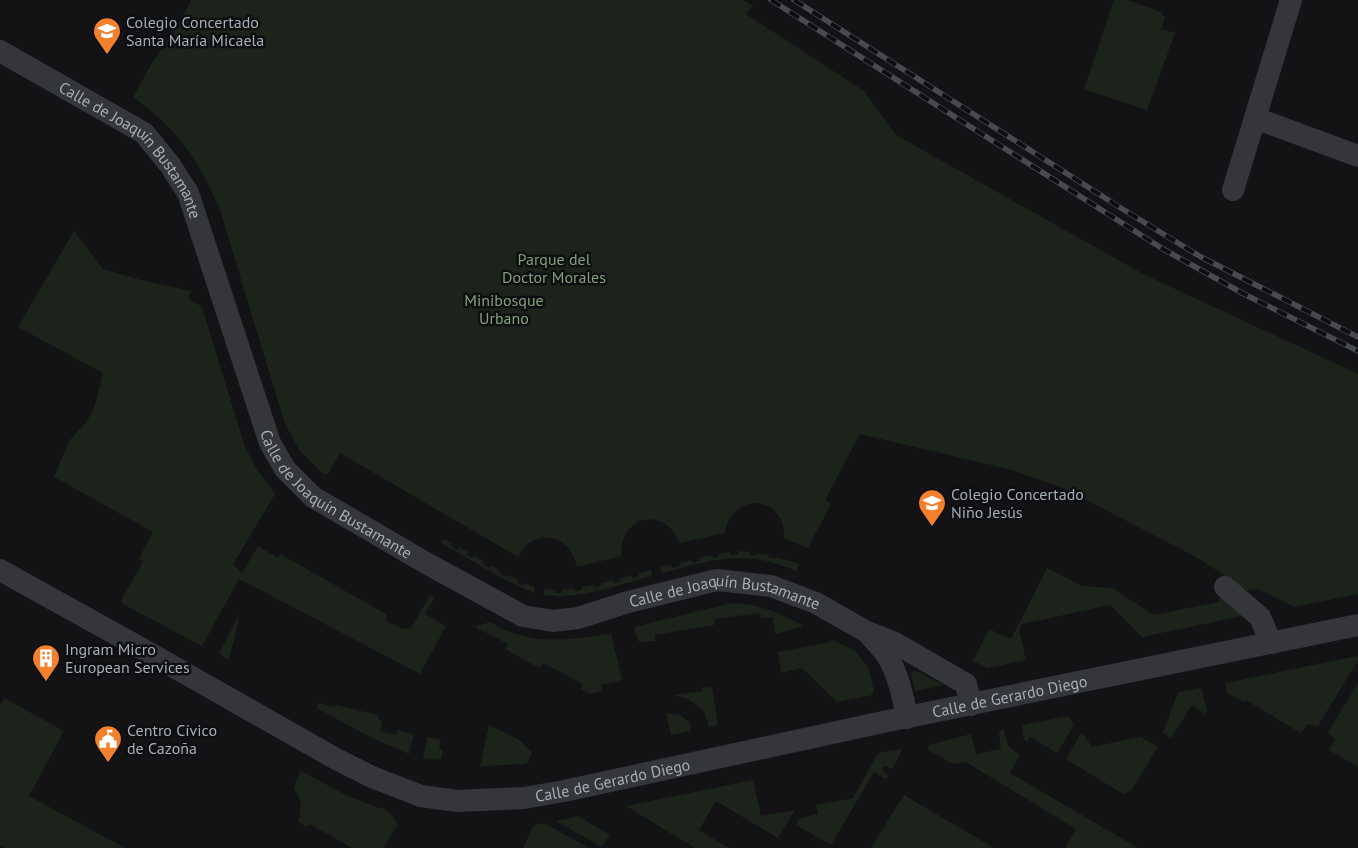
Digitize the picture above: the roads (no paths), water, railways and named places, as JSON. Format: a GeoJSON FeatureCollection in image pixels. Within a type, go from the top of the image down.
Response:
{"type":"FeatureCollection","features":[{"type":"Feature","properties":{"kind":"street"},"geometry":{"type":"LineString","coordinates":[[1233,190],[1291,0]]}},
{"type":"Feature","properties":{"kind":"street","name":"Calle de Joaquín Bustamante"},"geometry":{"type":"LineString","coordinates":[[0,51],[144,133],[170,164],[188,193],[270,444],[285,468],[314,497],[523,616],[553,621],[578,618],[628,602],[717,580],[771,586],[816,603],[867,632],[895,643],[966,684],[971,705]]}},
{"type":"Feature","properties":{"kind":"street"},"geometry":{"type":"LineString","coordinates":[[1255,118],[1358,156]]}},
{"type":"Feature","properties":{"kind":"street","name":"Calle de Gerardo Diego"},"geometry":{"type":"LineString","coordinates":[[0,570],[338,760],[372,777],[421,796],[457,801],[524,798],[1358,625]]}},
{"type":"Feature","properties":{"kind":"street"},"geometry":{"type":"LineString","coordinates":[[1225,587],[1260,617],[1271,643]]}},
{"type":"Feature","properties":{"kind":"street","name":"Calle de Joaquín Bustamante"},"geometry":{"type":"LineString","coordinates":[[867,632],[886,654],[897,677],[907,718]]}},
{"type":"Feature","properties":{"kind":"railway"},"geometry":{"type":"LineString","coordinates":[[771,0],[1163,249],[1244,294],[1358,351]]}},
{"type":"Feature","properties":{"kind":"railway"},"geometry":{"type":"LineString","coordinates":[[794,0],[1201,257],[1358,337]]}},
{"type":"Feature","properties":{"kind":"place","name":"Colegio Concertado Santa María Micaela"},"geometry":{"type":"Point","coordinates":[107,55]}},
{"type":"Feature","properties":{"kind":"place","name":"Colegio Concertado Niño Jesús"},"geometry":{"type":"Point","coordinates":[932,527]}},
{"type":"Feature","properties":{"kind":"place","name":"Ingram Micro European Services"},"geometry":{"type":"Point","coordinates":[46,682]}},
{"type":"Feature","properties":{"kind":"place","name":"Centro Cívico de Cazoña"},"geometry":{"type":"Point","coordinates":[108,763]}},
{"type":"Feature","properties":{"kind":"park label","name":"Parque del Doctor Morales"},"geometry":{"type":"Point","coordinates":[554,268]}},
{"type":"Feature","properties":{"kind":"park label","name":"Minibosque Urbano"},"geometry":{"type":"Point","coordinates":[504,309]}}]}
